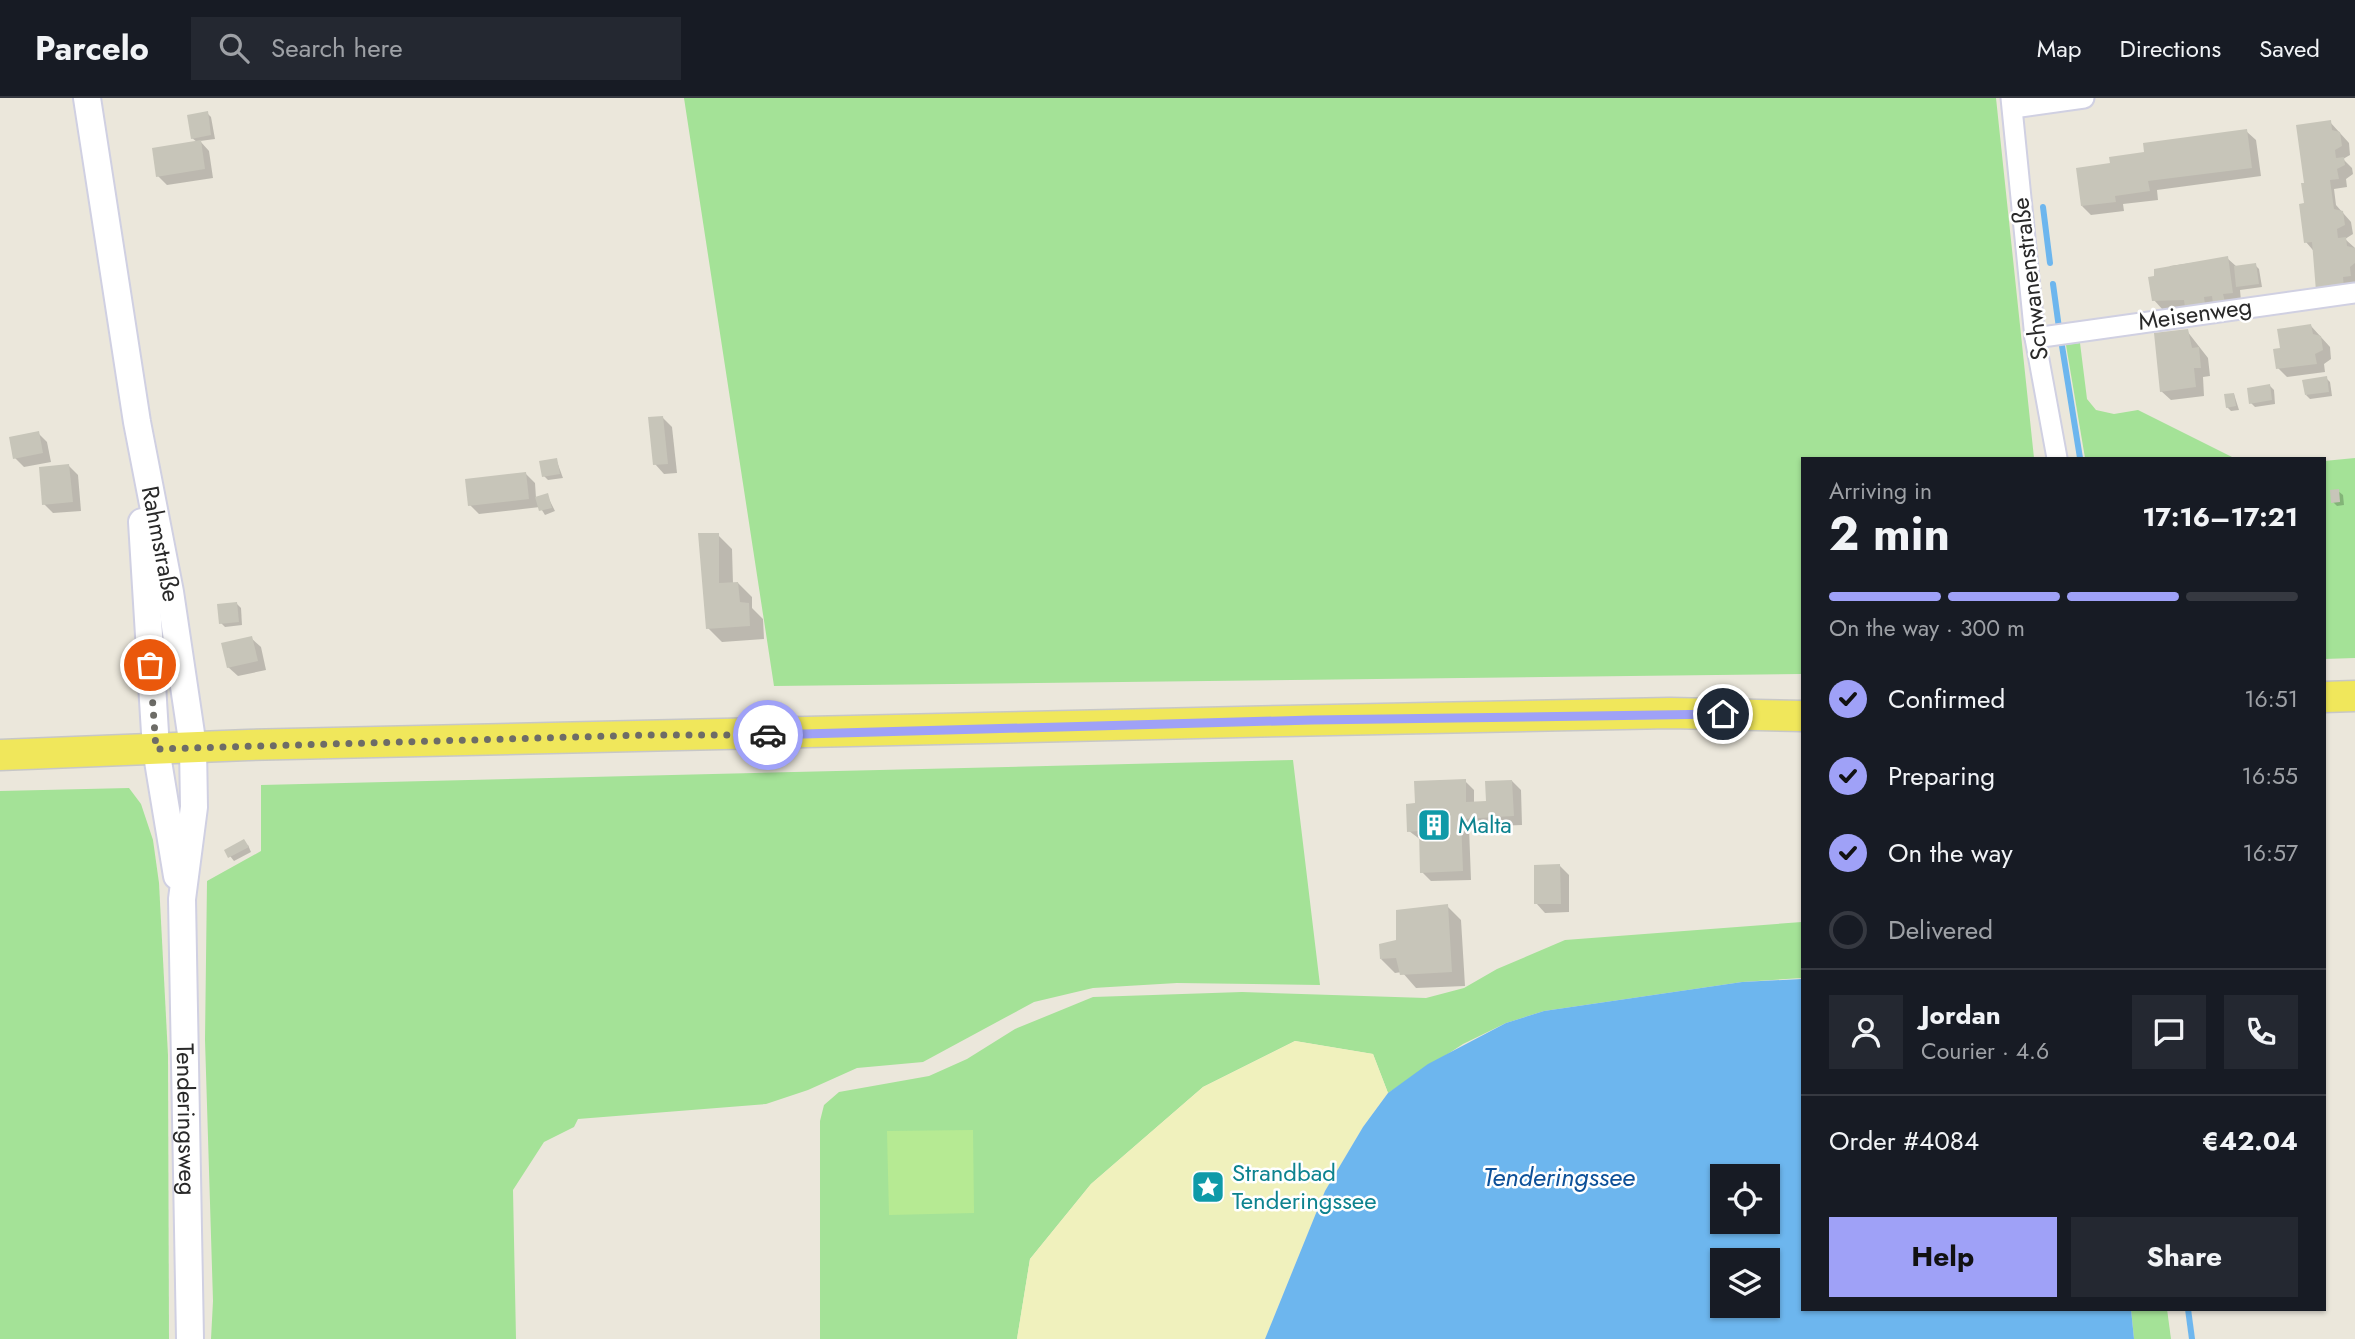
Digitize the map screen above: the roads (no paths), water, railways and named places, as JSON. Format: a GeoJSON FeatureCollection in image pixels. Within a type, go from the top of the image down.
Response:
{"type":"FeatureCollection","features":[{"type":"Feature","properties":{"kind":"main road","name":"Rahmstraße"},"geometry":{"type":"LineString","coordinates":[[87,98],[136,422],[170,592],[193,747]]}},
{"type":"Feature","properties":{"kind":"main road","name":"Rahmstraße"},"geometry":{"type":"LineString","coordinates":[[136,422],[156,749]]}},
{"type":"Feature","properties":{"kind":"main road"},"geometry":{"type":"LineString","coordinates":[[2326,697],[2355,696]]}},
{"type":"Feature","properties":{"kind":"main road"},"geometry":{"type":"LineString","coordinates":[[0,755],[193,747],[1670,713],[1801,705]]}},
{"type":"Feature","properties":{"kind":"main road"},"geometry":{"type":"LineString","coordinates":[[1670,713],[1801,716]]}},
{"type":"Feature","properties":{"kind":"main road","name":"Tenderingsweg"},"geometry":{"type":"LineString","coordinates":[[190,1339],[182,899],[194,807],[193,747]]}},
{"type":"Feature","properties":{"kind":"main road","name":"Tenderingsweg"},"geometry":{"type":"LineString","coordinates":[[156,749],[182,899]]}},
{"type":"Feature","properties":{"kind":"street"},"geometry":{"type":"LineString","coordinates":[[2012,103],[2084,98]]}},
{"type":"Feature","properties":{"kind":"street","name":"Schwanenstraße"},"geometry":{"type":"LineString","coordinates":[[2012,103],[2035,338],[2057,457]]}},
{"type":"Feature","properties":{"kind":"street","name":"Meisenweg"},"geometry":{"type":"LineString","coordinates":[[2035,338],[2355,293]]}},
{"type":"Feature","properties":{"kind":"water","name":"Tenderingssee"},"geometry":{"type":"Polygon","coordinates":[[[1801,979],[1801,1311],[2131,1311],[2134,1339],[1265,1339],[1325,1191],[1363,1127],[1388,1093],[1428,1064],[1506,1023],[1544,1011],[1742,982],[1801,979]]]}},
{"type":"Feature","properties":{"kind":"waterway"},"geometry":{"type":"LineString","coordinates":[[2043,207],[2050,263]]}},
{"type":"Feature","properties":{"kind":"waterway"},"geometry":{"type":"LineString","coordinates":[[2053,284],[2059,328]]}},
{"type":"Feature","properties":{"kind":"waterway"},"geometry":{"type":"LineString","coordinates":[[2062,346],[2080,457]]}},
{"type":"Feature","properties":{"kind":"waterway"},"geometry":{"type":"LineString","coordinates":[[2188,1311],[2192,1339]]}},
{"type":"Feature","properties":{"kind":"place","name":"Malta"},"geometry":{"type":"Point","coordinates":[1434,825]}},
{"type":"Feature","properties":{"kind":"place","name":"Strandbad Tenderingssee"},"geometry":{"type":"Point","coordinates":[1208,1187]}}]}
